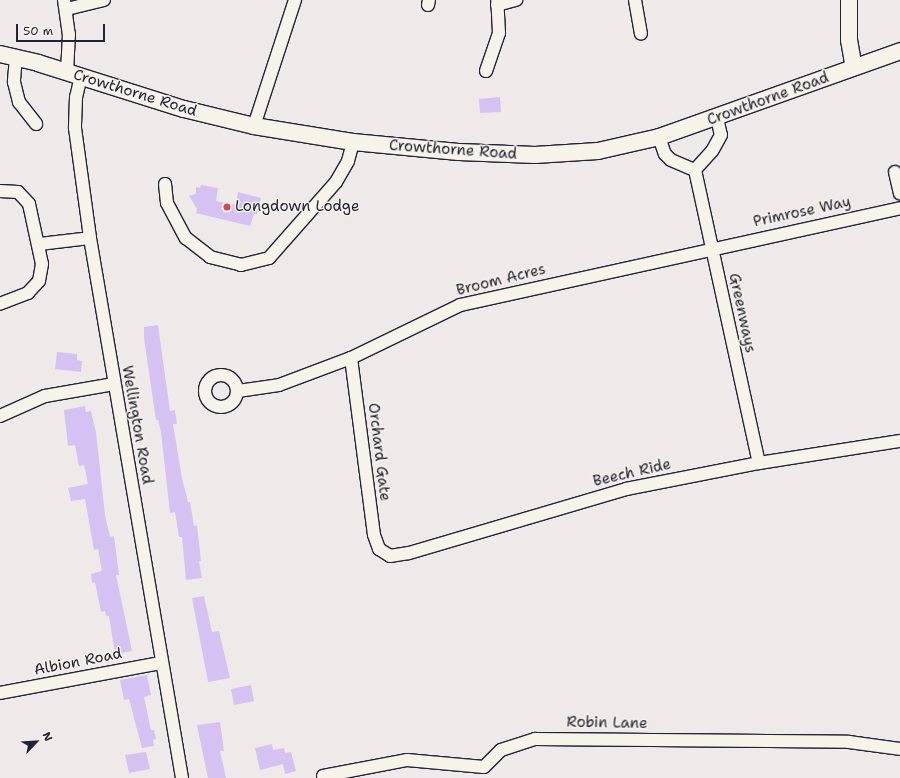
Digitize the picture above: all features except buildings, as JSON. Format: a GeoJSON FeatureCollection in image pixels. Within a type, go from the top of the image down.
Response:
{"type":"FeatureCollection","features":[{"type":"Feature","properties":{"kind":"street"},"geometry":{"type":"LineString","coordinates":[[66,4],[104,0]]}},
{"type":"Feature","properties":{"kind":"street"},"geometry":{"type":"LineString","coordinates":[[254,126],[295,0]]}},
{"type":"Feature","properties":{"kind":"street"},"geometry":{"type":"LineString","coordinates":[[486,71],[499,33],[497,2],[516,0]]}},
{"type":"Feature","properties":{"kind":"street"},"geometry":{"type":"LineString","coordinates":[[635,0],[640,33]]}},
{"type":"Feature","properties":{"kind":"street"},"geometry":{"type":"LineString","coordinates":[[849,0],[849,40],[854,67]]}},
{"type":"Feature","properties":{"kind":"street","name":"Wellington Road"},"geometry":{"type":"LineString","coordinates":[[66,4],[76,97],[75,128],[90,238],[161,663],[182,778]]}},
{"type":"Feature","properties":{"kind":"street","name":"Crowthorne Road"},"geometry":{"type":"LineString","coordinates":[[0,54],[16,57],[74,74],[184,109],[254,126],[353,142],[458,152],[535,155],[598,151],[659,137],[718,118],[900,51]]}},
{"type":"Feature","properties":{"kind":"street"},"geometry":{"type":"LineString","coordinates":[[16,57],[14,82],[19,102],[36,124]]}},
{"type":"Feature","properties":{"kind":"street"},"geometry":{"type":"LineString","coordinates":[[659,137],[665,154],[671,160],[696,170],[712,151],[721,135],[718,118]]}},
{"type":"Feature","properties":{"kind":"street"},"geometry":{"type":"LineString","coordinates":[[165,184],[167,203],[186,238],[210,257],[241,265],[269,258],[336,182],[348,161],[353,142]]}},
{"type":"Feature","properties":{"kind":"street","name":"Greenways"},"geometry":{"type":"LineString","coordinates":[[696,170],[759,463]]}},
{"type":"Feature","properties":{"kind":"street"},"geometry":{"type":"LineString","coordinates":[[895,172],[900,193]]}},
{"type":"Feature","properties":{"kind":"street"},"geometry":{"type":"LineString","coordinates":[[0,191],[18,192],[29,204],[39,244],[42,264],[39,281],[28,292],[0,304]]}},
{"type":"Feature","properties":{"kind":"street","name":"Primrose Way"},"geometry":{"type":"LineString","coordinates":[[712,248],[900,208]]}},
{"type":"Feature","properties":{"kind":"street"},"geometry":{"type":"LineString","coordinates":[[39,244],[90,238]]}},
{"type":"Feature","properties":{"kind":"street","name":"Broom Acres"},"geometry":{"type":"LineString","coordinates":[[238,391],[278,385],[351,358],[460,305],[712,248]]}},
{"type":"Feature","properties":{"kind":"street","name":"Orchard Gate"},"geometry":{"type":"LineString","coordinates":[[351,358],[374,535],[379,549]]}},
{"type":"Feature","properties":{"kind":"street"},"geometry":{"type":"LineString","coordinates":[[0,416],[45,396],[114,384]]}},
{"type":"Feature","properties":{"kind":"street","name":"Beech Ride"},"geometry":{"type":"LineString","coordinates":[[379,549],[390,556],[398,556],[626,489],[759,463],[900,441]]}},
{"type":"Feature","properties":{"kind":"street","name":"Albion Road"},"geometry":{"type":"LineString","coordinates":[[0,693],[161,663]]}},
{"type":"Feature","properties":{"kind":"street","name":"Robin Lane"},"geometry":{"type":"LineString","coordinates":[[323,776],[407,760],[484,772],[501,750],[535,739],[849,742],[900,749]]}},
{"type":"Feature","properties":{"kind":"place","name":"Longdown Lodge"},"geometry":{"type":"Point","coordinates":[227,207]}}]}
